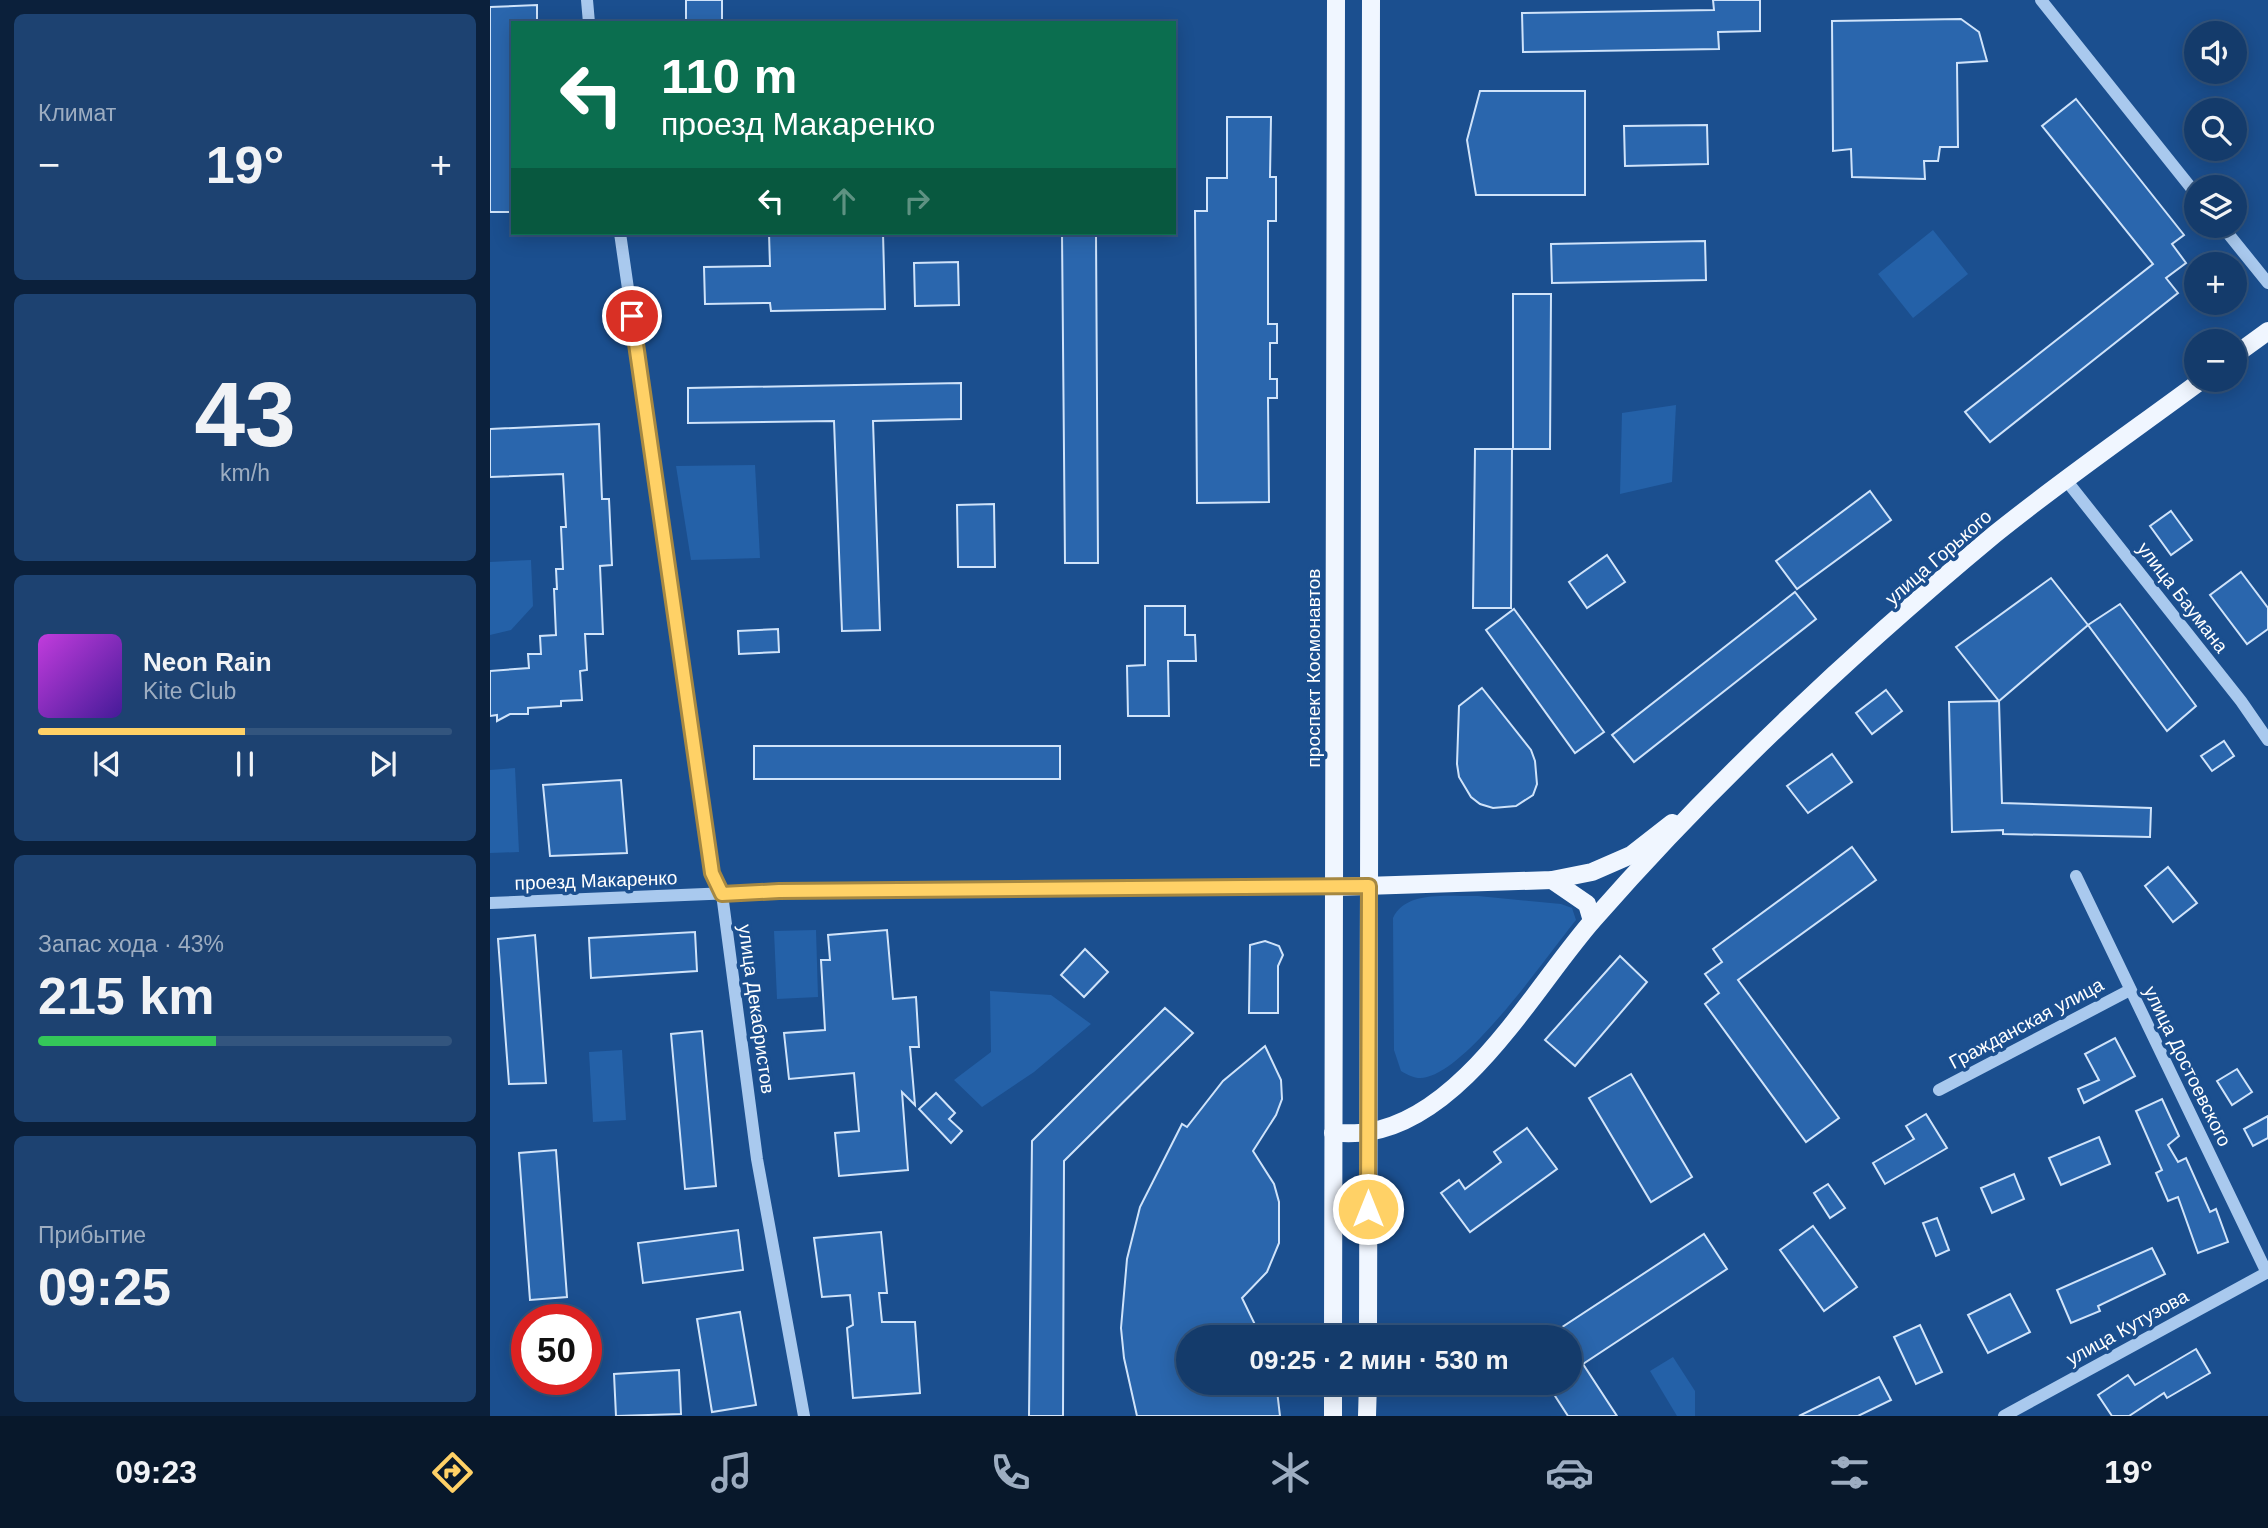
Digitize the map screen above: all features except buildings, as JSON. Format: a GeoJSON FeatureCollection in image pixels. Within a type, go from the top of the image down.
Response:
{"type":"FeatureCollection","features":[{"type":"Feature","properties":{"kind":"main road","name":"проспект Космонавтов"},"geometry":{"type":"LineString","coordinates":[[1333,1325],[1336,0]]}},
{"type":"Feature","properties":{"kind":"main road"},"geometry":{"type":"LineString","coordinates":[[1368,1325],[1371,0]]}},
{"type":"Feature","properties":{"kind":"main road"},"geometry":{"type":"LineString","coordinates":[[2247,346],[2268,331]]}},
{"type":"Feature","properties":{"kind":"main road","name":"улица Горького"},"geometry":{"type":"LineString","coordinates":[[1719,786],[1813,694],[1996,534],[2186,392]]}},
{"type":"Feature","properties":{"kind":"main road"},"geometry":{"type":"LineString","coordinates":[[1334,887],[1552,880],[1592,872],[1631,855],[1719,786]]}},
{"type":"Feature","properties":{"kind":"main road"},"geometry":{"type":"LineString","coordinates":[[1333,1133],[1368,1132],[1406,1120],[1444,1097],[1510,1028],[1592,921],[1719,786]]}},
{"type":"Feature","properties":{"kind":"main road"},"geometry":{"type":"LineString","coordinates":[[1552,880],[1587,904],[1592,921]]}},
{"type":"Feature","properties":{"kind":"main road"},"geometry":{"type":"LineString","coordinates":[[1333,1395],[1333,1416]]}},
{"type":"Feature","properties":{"kind":"main road"},"geometry":{"type":"LineString","coordinates":[[1367,1416],[1368,1395]]}},
{"type":"Feature","properties":{"kind":"street"},"geometry":{"type":"LineString","coordinates":[[587,0],[589,21]]}},
{"type":"Feature","properties":{"kind":"street"},"geometry":{"type":"LineString","coordinates":[[2041,0],[2184,179]]}},
{"type":"Feature","properties":{"kind":"street","name":"улица Декабристов"},"geometry":{"type":"LineString","coordinates":[[620,235],[712,873],[722,894],[757,1158],[804,1416]]}},
{"type":"Feature","properties":{"kind":"street"},"geometry":{"type":"LineString","coordinates":[[2232,238],[2268,283]]}},
{"type":"Feature","properties":{"kind":"street","name":"улица Баумана"},"geometry":{"type":"LineString","coordinates":[[2066,480],[2241,701],[2268,740]]}},
{"type":"Feature","properties":{"kind":"street","name":"улица Достоевского"},"geometry":{"type":"LineString","coordinates":[[2076,876],[2267,1273]]}},
{"type":"Feature","properties":{"kind":"street","name":"проезд Макаренко"},"geometry":{"type":"LineString","coordinates":[[490,903],[793,891],[1334,887]]}},
{"type":"Feature","properties":{"kind":"street","name":"Гражданская улица"},"geometry":{"type":"LineString","coordinates":[[1939,1090],[2130,990]]}},
{"type":"Feature","properties":{"kind":"street","name":"улица Кутузова"},"geometry":{"type":"LineString","coordinates":[[2004,1416],[2267,1273]]}},
{"type":"Feature","properties":{"kind":"shaded area"},"geometry":{"type":"Polygon","coordinates":[[[1933,230],[1968,274],[1913,318],[1878,274],[1933,230]]]}},
{"type":"Feature","properties":{"kind":"shaded area"},"geometry":{"type":"Polygon","coordinates":[[[1676,405],[1672,482],[1620,494],[1622,413],[1676,405]]]}},
{"type":"Feature","properties":{"kind":"shaded area"},"geometry":{"type":"Polygon","coordinates":[[[755,465],[760,558],[691,560],[676,466],[755,465]]]}},
{"type":"Feature","properties":{"kind":"shaded area"},"geometry":{"type":"Polygon","coordinates":[[[531,560],[533,606],[511,630],[490,635],[490,562],[531,560]]]}},
{"type":"Feature","properties":{"kind":"shaded area"},"geometry":{"type":"Polygon","coordinates":[[[515,768],[519,852],[490,853],[490,770],[515,768]]]}},
{"type":"Feature","properties":{"kind":"shaded area"},"geometry":{"type":"Polygon","coordinates":[[[1431,896],[1478,896],[1561,904],[1572,908],[1576,920],[1507,1008],[1465,1053],[1445,1069],[1427,1077],[1411,1076],[1401,1071],[1394,1050],[1393,918],[1408,902],[1419,899],[1431,896]]]}},
{"type":"Feature","properties":{"kind":"shaded area"},"geometry":{"type":"Polygon","coordinates":[[[816,930],[818,997],[777,999],[774,931],[816,930]]]}},
{"type":"Feature","properties":{"kind":"shaded area"},"geometry":{"type":"Polygon","coordinates":[[[990,991],[1051,995],[1091,1024],[1034,1072],[982,1107],[954,1080],[991,1052],[990,991]]]}},
{"type":"Feature","properties":{"kind":"shaded area"},"geometry":{"type":"Polygon","coordinates":[[[622,1050],[626,1120],[593,1122],[589,1052],[622,1050]]]}},
{"type":"Feature","properties":{"kind":"shaded area"},"geometry":{"type":"Polygon","coordinates":[[[1673,1357],[1695,1391],[1695,1416],[1677,1416],[1650,1371],[1673,1357]]]}},
{"type":"Feature","properties":{"kind":"route"},"geometry":{"type":"LineString","coordinates":[[632,316],[712,873],[722,894],[779,891],[1369,886],[1368,1209]]}}]}
